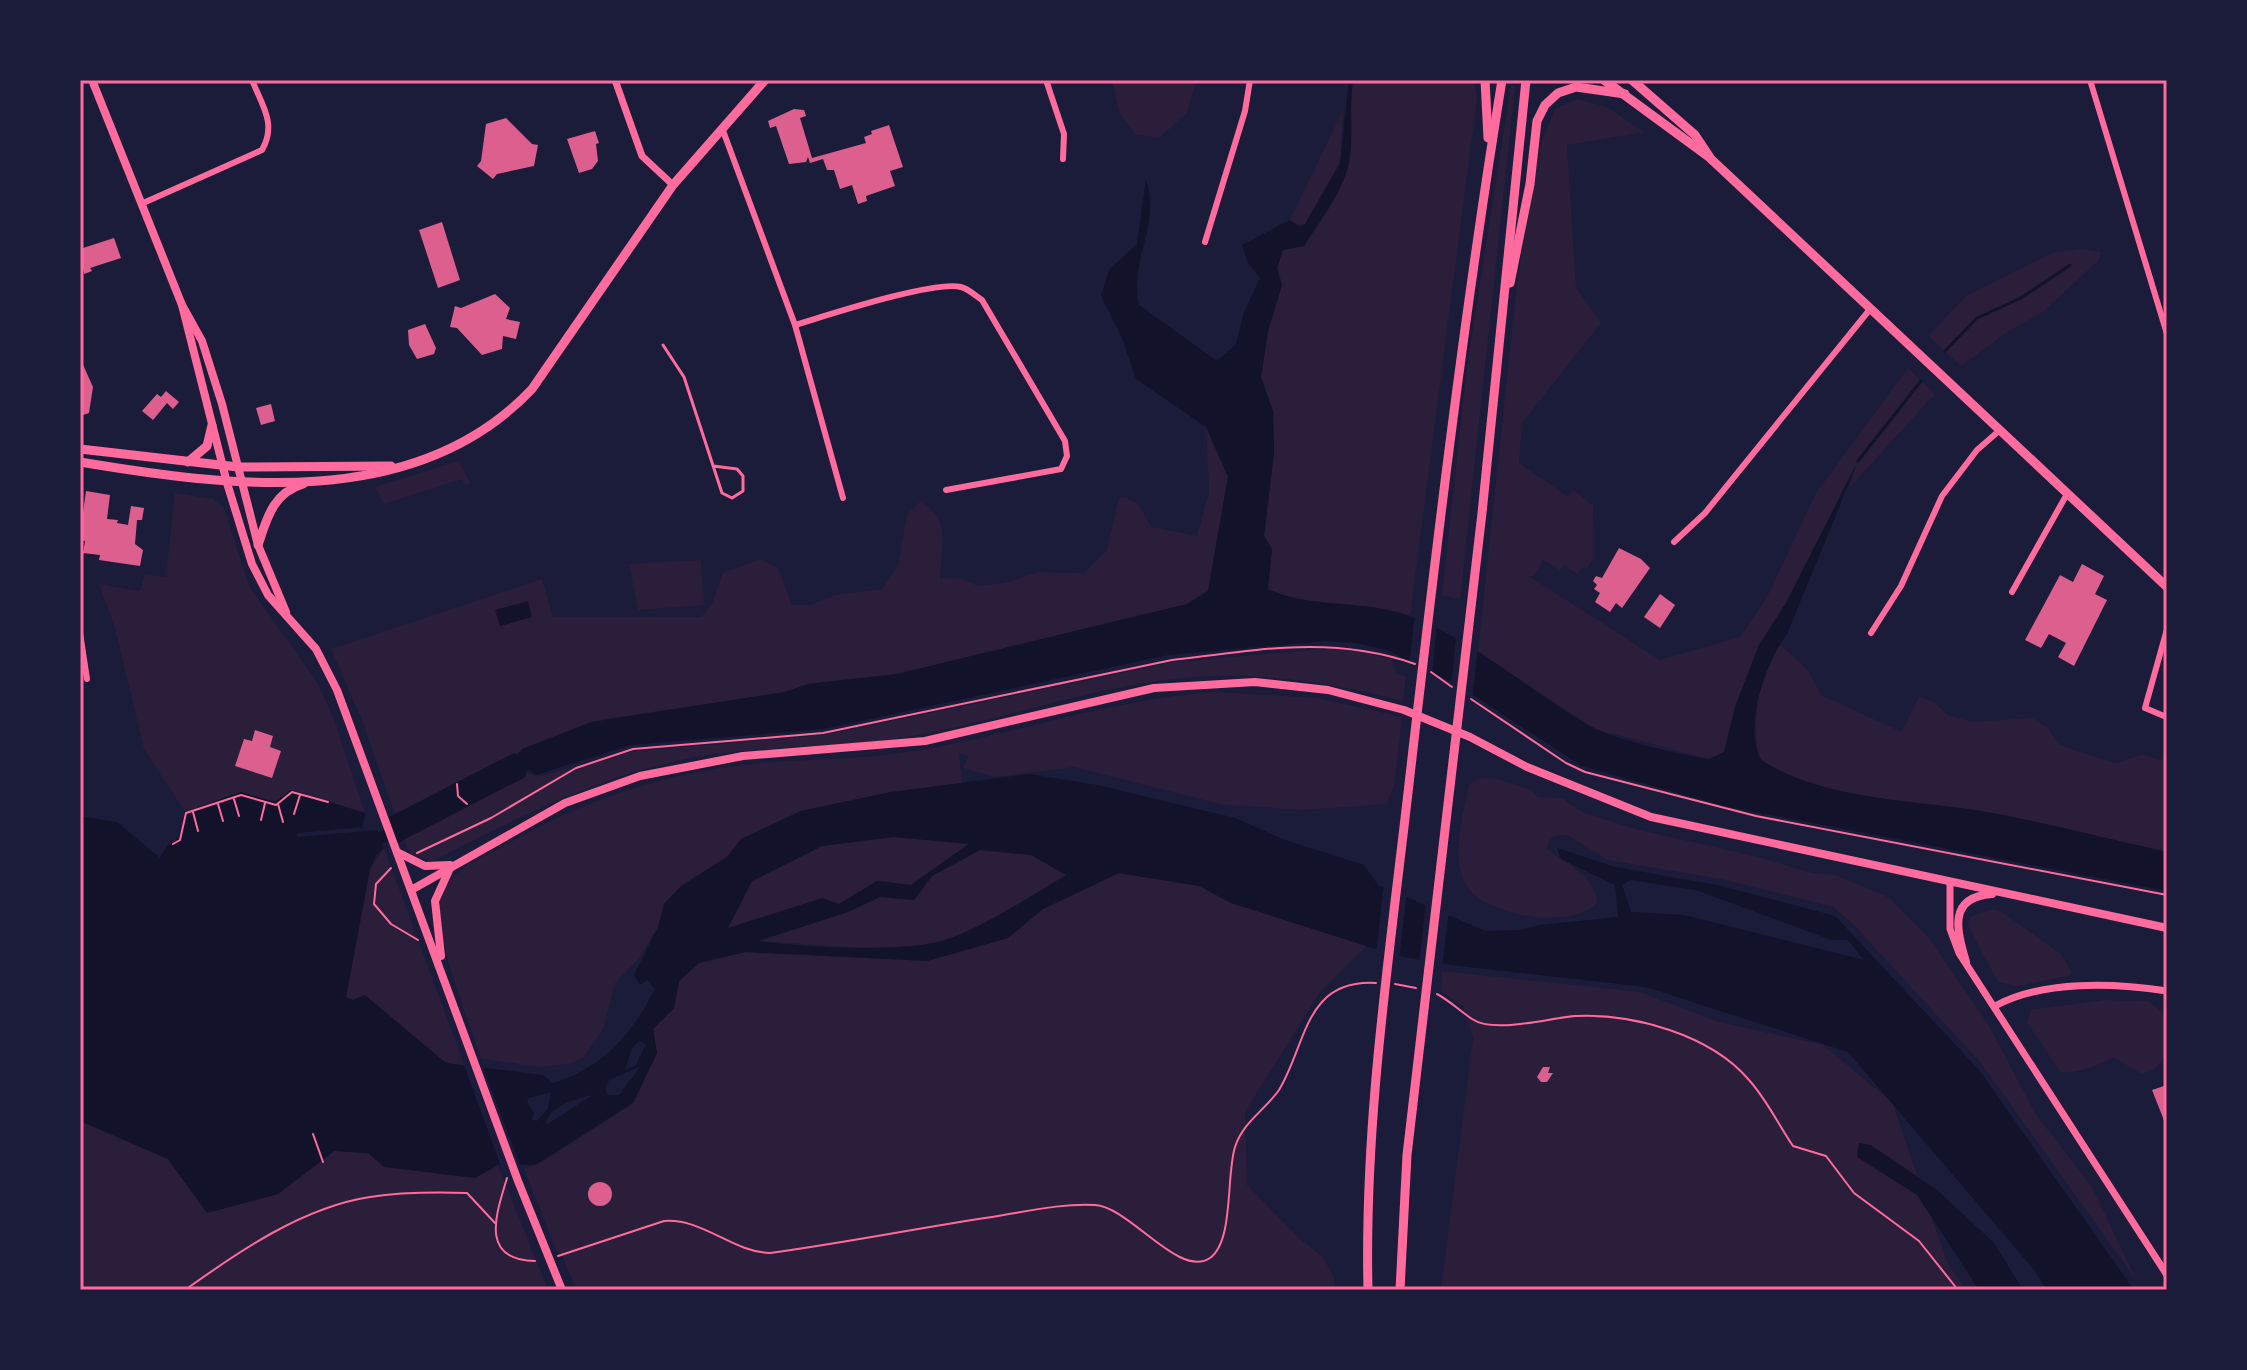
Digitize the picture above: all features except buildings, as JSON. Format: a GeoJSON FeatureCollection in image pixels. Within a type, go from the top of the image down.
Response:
{"type":"FeatureCollection","features":[{"type":"Feature","properties":{"kind":"main road"},"geometry":{"type":"LineString","coordinates":[[92,80],[182,305],[202,341],[258,545],[287,616]]}},
{"type":"Feature","properties":{"kind":"main road"},"geometry":{"type":"LineString","coordinates":[[80,462],[227,483],[313,481],[374,475],[464,442],[528,393],[552,365],[673,185],[765,80]]}},
{"type":"Feature","properties":{"kind":"main road"},"geometry":{"type":"LineString","coordinates":[[1485,80],[1489,161]]}},
{"type":"Feature","properties":{"kind":"main road"},"geometry":{"type":"LineString","coordinates":[[1368,1290],[1368,1161],[1382,1018],[1432,583],[1502,80]]}},
{"type":"Feature","properties":{"kind":"main road"},"geometry":{"type":"LineString","coordinates":[[1400,1290],[1407,1155],[1472,606],[1526,80]]}},
{"type":"Feature","properties":{"kind":"main road"},"geometry":{"type":"LineString","coordinates":[[1604,80],[1687,145],[1711,159],[2167,587]]}},
{"type":"Feature","properties":{"kind":"main road"},"geometry":{"type":"LineString","coordinates":[[1632,80],[1695,135],[1711,159]]}},
{"type":"Feature","properties":{"kind":"main road"},"geometry":{"type":"LineString","coordinates":[[1500,330],[1540,113],[1551,98],[1571,87],[1595,87],[1625,94]]}},
{"type":"Feature","properties":{"kind":"main road"},"geometry":{"type":"LineString","coordinates":[[182,305],[222,466],[252,564],[268,595],[328,670],[413,889],[518,1181],[562,1290]]}},
{"type":"Feature","properties":{"kind":"main road"},"geometry":{"type":"LineString","coordinates":[[188,462],[207,446],[212,425]]}},
{"type":"Feature","properties":{"kind":"main road"},"geometry":{"type":"LineString","coordinates":[[80,449],[238,467],[395,466]]}},
{"type":"Feature","properties":{"kind":"main road"},"geometry":{"type":"LineString","coordinates":[[258,545],[276,501],[293,487],[313,481]]}},
{"type":"Feature","properties":{"kind":"main road"},"geometry":{"type":"LineString","coordinates":[[413,889],[565,803],[653,773],[743,756],[925,741],[1154,688],[1255,682],[1328,690],[1404,710],[1445,725],[1527,767],[1651,817],[1950,883],[2110,913],[2167,928]]}},
{"type":"Feature","properties":{"kind":"main road"},"geometry":{"type":"LineString","coordinates":[[398,852],[425,866],[452,865]]}},
{"type":"Feature","properties":{"kind":"main road"},"geometry":{"type":"LineString","coordinates":[[445,980],[435,923],[435,901],[452,865]]}},
{"type":"Feature","properties":{"kind":"main road"},"geometry":{"type":"LineString","coordinates":[[1966,962],[1957,926],[1961,908],[1976,896],[2012,895]]}},
{"type":"Feature","properties":{"kind":"street"},"geometry":{"type":"LineString","coordinates":[[141,204],[262,150],[270,132],[267,113],[252,80]]}},
{"type":"Feature","properties":{"kind":"street"},"geometry":{"type":"LineString","coordinates":[[615,80],[642,156],[673,185]]}},
{"type":"Feature","properties":{"kind":"street"},"geometry":{"type":"LineString","coordinates":[[1046,80],[1064,134],[1063,159]]}},
{"type":"Feature","properties":{"kind":"street"},"geometry":{"type":"LineString","coordinates":[[1205,242],[1245,111],[1250,80]]}},
{"type":"Feature","properties":{"kind":"street"},"geometry":{"type":"LineString","coordinates":[[2090,80],[2167,334]]}},
{"type":"Feature","properties":{"kind":"street"},"geometry":{"type":"LineString","coordinates":[[722,128],[795,325],[843,498]]}},
{"type":"Feature","properties":{"kind":"street"},"geometry":{"type":"LineString","coordinates":[[795,325],[873,302],[936,288],[960,287],[982,300],[1065,441],[1067,456],[1061,469],[946,490]]}},
{"type":"Feature","properties":{"kind":"street"},"geometry":{"type":"LineString","coordinates":[[1674,542],[1705,513],[1871,308]]}},
{"type":"Feature","properties":{"kind":"street"},"geometry":{"type":"LineString","coordinates":[[1871,633],[1901,586],[1942,496],[1977,450],[2000,430]]}},
{"type":"Feature","properties":{"kind":"street"},"geometry":{"type":"LineString","coordinates":[[2012,592],[2067,494]]}},
{"type":"Feature","properties":{"kind":"street"},"geometry":{"type":"LineString","coordinates":[[2164,716],[2145,708],[2167,629]]}},
{"type":"Feature","properties":{"kind":"street"},"geometry":{"type":"LineString","coordinates":[[80,633],[87,679]]}},
{"type":"Feature","properties":{"kind":"street"},"geometry":{"type":"LineString","coordinates":[[1950,883],[1950,929],[1966,962],[2167,1275]]}},
{"type":"Feature","properties":{"kind":"street"},"geometry":{"type":"LineString","coordinates":[[1995,1006],[2020,997],[2067,988],[2120,986],[2167,991]]}},
{"type":"Feature","properties":{"kind":"lane"},"geometry":{"type":"LineString","coordinates":[[663,345],[684,377],[713,466],[722,493],[726,497],[739,495],[745,484],[737,469],[713,466]]}},
{"type":"Feature","properties":{"kind":"path"},"geometry":{"type":"LineString","coordinates":[[413,855],[491,818],[576,768],[633,749],[823,733],[1172,660],[1309,647],[1351,647],[1415,664],[1455,689]]}},
{"type":"Feature","properties":{"kind":"path"},"geometry":{"type":"LineString","coordinates":[[1466,696],[1566,763],[1585,772],[1756,816],[2167,895]]}},
{"type":"Feature","properties":{"kind":"path"},"geometry":{"type":"LineString","coordinates":[[457,784],[458,796],[467,804]]}},
{"type":"Feature","properties":{"kind":"path"},"geometry":{"type":"LineString","coordinates":[[173,844],[180,840],[186,813],[241,795],[278,803],[292,792],[328,802]]}},
{"type":"Feature","properties":{"kind":"path"},"geometry":{"type":"LineString","coordinates":[[294,814],[300,794]]}},
{"type":"Feature","properties":{"kind":"path"},"geometry":{"type":"LineString","coordinates":[[233,798],[239,816]]}},
{"type":"Feature","properties":{"kind":"path"},"geometry":{"type":"LineString","coordinates":[[261,820],[265,802]]}},
{"type":"Feature","properties":{"kind":"path"},"geometry":{"type":"LineString","coordinates":[[218,803],[223,821]]}},
{"type":"Feature","properties":{"kind":"path"},"geometry":{"type":"LineString","coordinates":[[278,803],[283,822]]}},
{"type":"Feature","properties":{"kind":"path"},"geometry":{"type":"LineString","coordinates":[[192,811],[198,831]]}},
{"type":"Feature","properties":{"kind":"path"},"geometry":{"type":"LineString","coordinates":[[391,868],[376,884],[374,904],[391,924],[420,942]]}},
{"type":"Feature","properties":{"kind":"path"},"geometry":{"type":"LineString","coordinates":[[558,1256],[664,1221],[682,1220],[739,1246],[770,1253],[1023,1212],[1092,1205],[1114,1210],[1177,1255],[1189,1262],[1200,1262],[1214,1255],[1222,1240],[1237,1142],[1254,1116],[1280,1088],[1312,1015],[1321,1003],[1343,987],[1380,983]]}},
{"type":"Feature","properties":{"kind":"path"},"geometry":{"type":"LineString","coordinates":[[1392,984],[1417,988]]}},
{"type":"Feature","properties":{"kind":"path"},"geometry":{"type":"LineString","coordinates":[[1429,990],[1455,1004],[1475,1020],[1495,1024],[1587,1016],[1644,1025],[1710,1048],[1748,1078],[1782,1123],[1793,1146],[1826,1156],[1854,1193],[1919,1241],[1958,1290]]}},
{"type":"Feature","properties":{"kind":"path"},"geometry":{"type":"LineString","coordinates":[[313,1134],[323,1162]]}},
{"type":"Feature","properties":{"kind":"path"},"geometry":{"type":"LineString","coordinates":[[508,1178],[494,1213],[495,1224],[508,1254],[521,1260],[535,1261]]}},
{"type":"Feature","properties":{"kind":"path"},"geometry":{"type":"LineString","coordinates":[[185,1290],[284,1228],[335,1205],[369,1197],[467,1193],[495,1224]]}},
{"type":"Feature","properties":{"kind":"shaded area"},"geometry":{"type":"Polygon","coordinates":[[[1112,80],[1196,80],[1187,113],[1160,137],[1136,135],[1119,113],[1112,80]]]}},
{"type":"Feature","properties":{"kind":"shaded area"},"geometry":{"type":"Polygon","coordinates":[[[1349,80],[1353,80],[1351,147],[1344,180],[1304,246],[1283,250],[1277,268],[1282,285],[1268,331],[1261,377],[1273,411],[1274,453],[1264,536],[1272,549],[1268,589],[1302,599],[1375,607],[1410,616],[1481,653],[1592,727],[1616,737],[1709,759],[1724,752],[1735,707],[1759,645],[1786,603],[1858,461],[1759,695],[1755,730],[1761,760],[1787,774],[1842,791],[1987,812],[2167,852],[2167,891],[1724,806],[1582,766],[1456,684],[1389,651],[1357,643],[1326,641],[1168,655],[823,729],[630,745],[536,775],[530,770],[521,773],[514,759],[522,749],[591,722],[785,692],[808,684],[897,674],[1187,604],[1208,591],[1228,477],[1206,427],[1136,379],[1122,338],[1101,296],[1109,270],[1137,244],[1146,179],[1150,213],[1138,272],[1139,305],[1217,361],[1236,344],[1244,312],[1260,278],[1248,263],[1242,245],[1290,220],[1299,226],[1305,224],[1340,163],[1349,80]]]}},
{"type":"Feature","properties":{"kind":"shaded area"},"geometry":{"type":"Polygon","coordinates":[[[1353,80],[1474,80],[1477,98],[1410,616],[1300,600],[1267,589],[1272,549],[1264,536],[1274,453],[1273,412],[1261,377],[1268,331],[1282,285],[1277,268],[1283,250],[1304,246],[1344,180],[1350,156],[1353,80]]]}},
{"type":"Feature","properties":{"kind":"shaded area"},"geometry":{"type":"Polygon","coordinates":[[[1511,85],[1515,87],[1460,600],[1442,595],[1467,367],[1511,85]]]}},
{"type":"Feature","properties":{"kind":"shaded area"},"geometry":{"type":"Polygon","coordinates":[[[1578,99],[1607,107],[1644,132],[1567,145],[1576,287],[1601,323],[1522,423],[1519,463],[1567,496],[1574,490],[1593,506],[1594,558],[1587,568],[1582,568],[1577,574],[1564,565],[1560,570],[1543,560],[1534,576],[1529,576],[1660,660],[1740,637],[1766,599],[1816,493],[1908,368],[1935,394],[1849,488],[1855,467],[1786,603],[1759,645],[1735,707],[1724,752],[1709,759],[1595,729],[1478,652],[1517,283],[1540,146],[1555,109],[1578,99]]]}},
{"type":"Feature","properties":{"kind":"shaded area"},"geometry":{"type":"Polygon","coordinates":[[[1343,110],[1340,163],[1305,224],[1299,226],[1290,220],[1343,110]]]}},
{"type":"Feature","properties":{"kind":"shaded area"},"geometry":{"type":"Polygon","coordinates":[[[2082,249],[2100,252],[2100,259],[2043,312],[2009,331],[1961,366],[1928,336],[1966,296],[2052,253],[2082,249]]]}},
{"type":"Feature","properties":{"kind":"shaded area"},"geometry":{"type":"Polygon","coordinates":[[[1206,427],[1228,477],[1208,591],[1187,604],[897,674],[808,684],[785,692],[612,718],[522,749],[514,759],[397,820],[361,718],[331,649],[542,579],[553,617],[701,617],[712,604],[723,573],[760,559],[778,568],[792,605],[811,605],[835,595],[882,589],[898,566],[907,514],[920,502],[930,508],[941,525],[940,579],[960,578],[978,586],[1005,583],[1038,572],[1084,573],[1107,550],[1119,498],[1126,497],[1138,504],[1152,527],[1197,536],[1209,492],[1206,427]]]}},
{"type":"Feature","properties":{"kind":"shaded area"},"geometry":{"type":"Polygon","coordinates":[[[459,461],[470,483],[465,485],[462,479],[384,504],[375,487],[459,461]]]}},
{"type":"Feature","properties":{"kind":"shaded area"},"geometry":{"type":"Polygon","coordinates":[[[175,493],[213,499],[224,508],[249,586],[317,682],[334,719],[365,813],[292,790],[275,802],[241,792],[185,812],[144,749],[115,628],[99,584],[140,591],[145,575],[166,577],[175,493]]]}},
{"type":"Feature","properties":{"kind":"shaded area"},"geometry":{"type":"Polygon","coordinates":[[[701,560],[704,605],[638,610],[629,564],[701,560]]]}},
{"type":"Feature","properties":{"kind":"shaded area"},"geometry":{"type":"Polygon","coordinates":[[[528,601],[532,617],[500,626],[495,610],[528,601]]]}},
{"type":"Feature","properties":{"kind":"shaded area"},"geometry":{"type":"Polygon","coordinates":[[[1779,644],[1808,670],[1821,695],[1902,732],[1919,696],[1934,702],[1948,715],[1972,722],[2032,718],[2048,728],[2058,744],[2117,763],[2143,754],[2160,761],[2167,753],[2167,852],[2005,816],[1834,789],[1800,780],[1773,768],[1758,754],[1756,726],[1762,683],[1779,644]]]}},
{"type":"Feature","properties":{"kind":"shaded area"},"geometry":{"type":"Polygon","coordinates":[[[1324,649],[1359,651],[1392,659],[1396,674],[1406,676],[1403,701],[1285,679],[1225,676],[1165,680],[1101,691],[912,736],[731,752],[672,762],[579,791],[433,861],[410,854],[403,837],[527,772],[536,777],[636,751],[825,735],[1174,662],[1324,649]]]}},
{"type":"Feature","properties":{"kind":"shaded area"},"geometry":{"type":"Polygon","coordinates":[[[1215,692],[1317,698],[1402,717],[1394,786],[1387,804],[1302,810],[1220,804],[1074,767],[995,777],[963,768],[969,755],[959,754],[962,785],[891,792],[801,811],[741,839],[727,857],[681,886],[664,904],[658,927],[640,957],[615,983],[604,1028],[584,1057],[573,1063],[541,1067],[481,1059],[445,949],[440,906],[443,890],[460,870],[529,832],[587,805],[679,776],[764,763],[907,752],[1136,702],[1215,692]]]}},
{"type":"Feature","properties":{"kind":"shaded area"},"geometry":{"type":"Polygon","coordinates":[[[1030,774],[1097,785],[1235,818],[1285,840],[1364,865],[1378,885],[1485,931],[1520,930],[1618,917],[1615,885],[1561,859],[1557,848],[1615,867],[1722,886],[1835,916],[1979,1070],[2134,1290],[2046,1290],[2035,1271],[1848,1052],[1646,987],[1398,956],[1231,903],[1199,886],[1119,873],[1043,909],[1008,938],[927,961],[745,952],[699,963],[679,981],[674,1008],[653,1029],[657,1053],[633,1103],[535,1165],[498,1165],[475,1178],[384,1167],[368,1153],[334,1151],[278,1194],[207,1213],[168,1159],[80,1121],[80,816],[117,822],[160,858],[167,846],[179,838],[185,812],[241,792],[275,802],[291,790],[365,813],[362,832],[390,823],[395,838],[376,855],[370,869],[346,997],[353,1000],[365,995],[446,1063],[543,1075],[553,1083],[601,1059],[636,1021],[655,989],[647,980],[640,985],[634,975],[658,927],[664,904],[681,886],[727,857],[741,839],[801,811],[891,792],[1030,774]],[[893,837],[822,846],[752,881],[728,928],[822,898],[839,904],[877,881],[911,885],[969,844],[893,837]],[[980,850],[932,876],[914,900],[880,897],[848,912],[759,941],[825,947],[924,945],[957,936],[1066,875],[1031,855],[980,850]],[[1630,880],[1622,885],[1631,912],[1684,915],[1864,960],[1848,940],[1832,940],[1696,890],[1630,880]],[[639,1041],[632,1048],[625,1070],[636,1065],[646,1044],[639,1041]],[[641,1066],[609,1080],[605,1089],[608,1095],[619,1095],[641,1066]],[[551,1092],[529,1098],[527,1102],[534,1113],[532,1120],[537,1121],[548,1109],[551,1092]],[[591,1095],[556,1108],[546,1125],[591,1095]]]}},
{"type":"Feature","properties":{"kind":"shaded area"},"geometry":{"type":"Polygon","coordinates":[[[1495,778],[1531,790],[1538,797],[1562,798],[1582,812],[1635,829],[1754,856],[1812,873],[1836,875],[1890,898],[1928,937],[1988,1024],[2035,1113],[2092,1187],[2137,1281],[1980,1062],[1853,924],[1833,907],[1721,879],[1608,860],[1567,835],[1557,835],[1549,840],[1547,849],[1585,877],[1597,902],[1585,911],[1549,918],[1528,916],[1488,904],[1473,894],[1464,882],[1459,860],[1460,834],[1469,785],[1477,779],[1495,778]]]}},
{"type":"Feature","properties":{"kind":"shaded area"},"geometry":{"type":"Polygon","coordinates":[[[893,837],[970,843],[911,885],[877,881],[839,904],[728,928],[752,881],[822,846],[893,837]]]}},
{"type":"Feature","properties":{"kind":"shaded area"},"geometry":{"type":"Polygon","coordinates":[[[384,848],[464,1068],[441,1060],[365,996],[351,1000],[346,997],[370,869],[384,848]]]}},
{"type":"Feature","properties":{"kind":"shaded area"},"geometry":{"type":"Polygon","coordinates":[[[980,850],[1031,855],[1067,875],[988,921],[941,941],[875,948],[756,941],[848,912],[880,897],[914,900],[932,876],[980,850]]]}},
{"type":"Feature","properties":{"kind":"shaded area"},"geometry":{"type":"Polygon","coordinates":[[[1119,873],[1199,886],[1243,906],[1367,946],[1320,992],[1245,1112],[1247,1185],[1301,1240],[1322,1256],[1334,1277],[1335,1290],[577,1290],[560,1252],[557,1252],[524,1169],[544,1161],[633,1103],[657,1053],[653,1029],[674,1008],[679,981],[699,963],[745,952],[927,961],[1008,938],[1043,909],[1119,873]]]}},
{"type":"Feature","properties":{"kind":"shaded area"},"geometry":{"type":"Polygon","coordinates":[[[1992,909],[2001,911],[2062,955],[2072,972],[2069,976],[2017,986],[1998,982],[1968,926],[1970,917],[1992,909]]]}},
{"type":"Feature","properties":{"kind":"shaded area"},"geometry":{"type":"Polygon","coordinates":[[[1442,971],[1640,992],[1719,1022],[1823,1045],[1892,1102],[1948,1264],[1967,1290],[1441,1290],[1473,1039],[1463,1006],[1441,991],[1442,971]]]}},
{"type":"Feature","properties":{"kind":"shaded area"},"geometry":{"type":"Polygon","coordinates":[[[2104,1000],[2148,1001],[2167,1016],[2166,1051],[2159,1065],[2142,1074],[2113,1057],[2087,1069],[2060,1072],[2027,1022],[2031,1010],[2104,1000]]]}},
{"type":"Feature","properties":{"kind":"shaded area"},"geometry":{"type":"Polygon","coordinates":[[[80,1121],[168,1159],[207,1212],[278,1194],[334,1151],[368,1153],[436,1173],[475,1178],[498,1165],[548,1290],[80,1290],[80,1121]]]}},
{"type":"Feature","properties":{"kind":"shaded area"},"geometry":{"type":"Polygon","coordinates":[[[1859,1143],[1871,1145],[1937,1190],[1994,1243],[2023,1290],[1979,1290],[1917,1195],[1857,1157],[1859,1143]]]}},
{"type":"Feature","properties":{"kind":"pier"},"geometry":{"type":"Polygon","coordinates":[[[1415,614],[1437,626],[1432,676],[1409,664],[1415,614]]]}},
{"type":"Feature","properties":{"kind":"pier"},"geometry":{"type":"Polygon","coordinates":[[[1456,636],[1478,648],[1472,700],[1451,686],[1456,636]]]}},
{"type":"Feature","properties":{"kind":"pier"},"geometry":{"type":"Polygon","coordinates":[[[390,819],[399,838],[385,852],[377,830],[297,837],[297,833],[375,826],[390,819]]]}},
{"type":"Feature","properties":{"kind":"pier"},"geometry":{"type":"Polygon","coordinates":[[[1384,883],[1407,893],[1399,960],[1376,953],[1384,883]]]}},
{"type":"Feature","properties":{"kind":"pier"},"geometry":{"type":"Polygon","coordinates":[[[1426,901],[1449,911],[1442,968],[1419,964],[1426,901]]]}},
{"type":"Feature","properties":{"kind":"pier"},"geometry":{"type":"Polygon","coordinates":[[[463,1063],[482,1064],[522,1170],[502,1169],[463,1063]]]}},
{"type":"Feature","properties":{"kind":"waterway"},"geometry":{"type":"LineString","coordinates":[[1945,351],[1977,318],[2021,298],[2070,265]]}},
{"type":"Feature","properties":{"kind":"waterway"},"geometry":{"type":"LineString","coordinates":[[1858,461],[1921,381]]}},
{"type":"Feature","properties":{"kind":"waterway"},"geometry":{"type":"LineString","coordinates":[[514,759],[521,773],[395,838],[390,823],[514,759]]}},
{"type":"Feature","properties":{"kind":"waterway"},"geometry":{"type":"LineString","coordinates":[[381,838],[529,763]]}}]}
